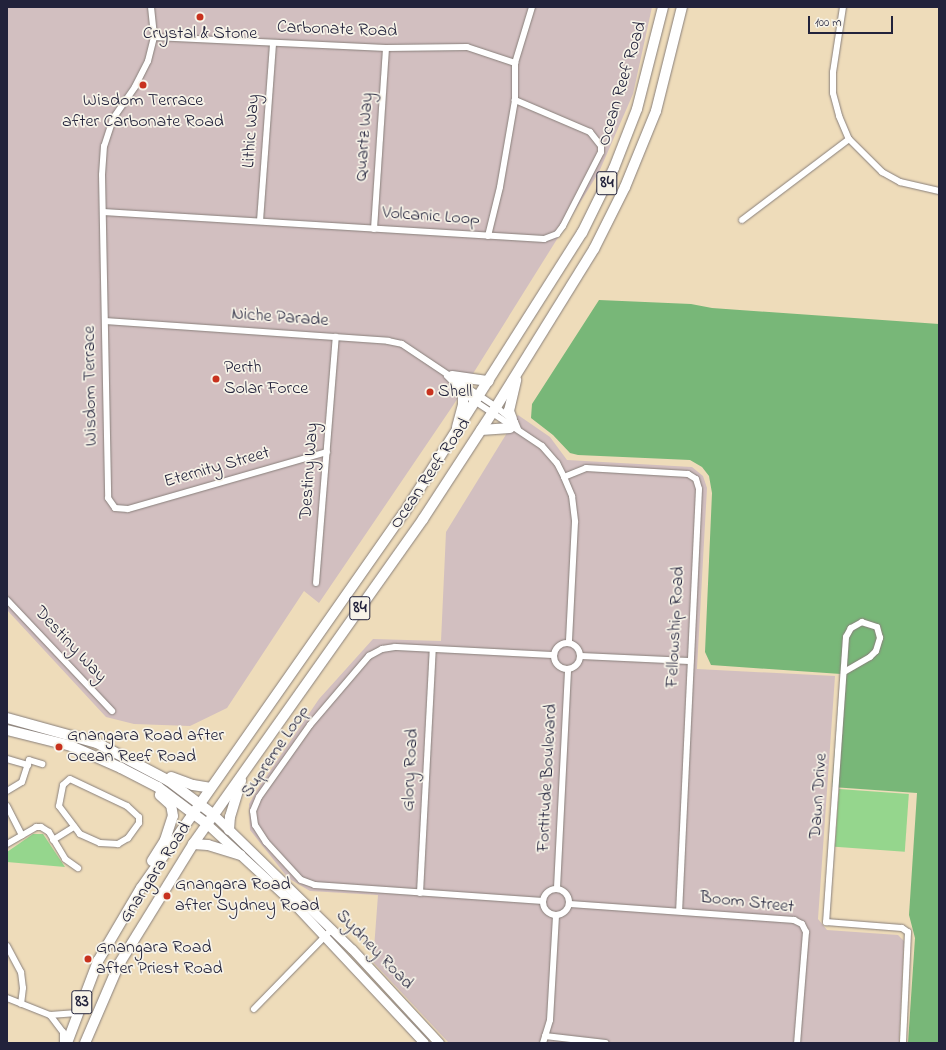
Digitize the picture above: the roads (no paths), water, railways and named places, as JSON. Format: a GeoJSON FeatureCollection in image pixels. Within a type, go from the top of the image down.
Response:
{"type":"FeatureCollection","features":[{"type":"Feature","properties":{"kind":"main road"},"geometry":{"type":"LineString","coordinates":[[660,7],[660,24]]}},
{"type":"Feature","properties":{"kind":"main road","name":"Ocean Reef Road"},"geometry":{"type":"LineString","coordinates":[[194,813],[404,513],[567,258],[596,205],[637,109],[660,24],[663,7]]}},
{"type":"Feature","properties":{"kind":"main road","name":"Ocean Reef Road"},"geometry":{"type":"LineString","coordinates":[[207,824],[423,519],[580,274],[607,226],[628,181],[658,105],[682,7]]}},
{"type":"Feature","properties":{"kind":"main road"},"geometry":{"type":"LineString","coordinates":[[481,430],[514,425],[510,407],[517,372]]}},
{"type":"Feature","properties":{"kind":"main road"},"geometry":{"type":"LineString","coordinates":[[448,374],[489,381]]}},
{"type":"Feature","properties":{"kind":"main road"},"geometry":{"type":"LineString","coordinates":[[455,435],[463,404],[463,393]]}},
{"type":"Feature","properties":{"kind":"main road","name":"Gnangara Road"},"geometry":{"type":"LineString","coordinates":[[7,718],[97,743],[152,771],[214,815]]}},
{"type":"Feature","properties":{"kind":"main road","name":"Gnangara Road"},"geometry":{"type":"LineString","coordinates":[[7,730],[71,746],[121,768],[158,787],[207,824],[193,844],[119,964],[85,1043]]}},
{"type":"Feature","properties":{"kind":"main road","name":"83"},"geometry":{"type":"LineString","coordinates":[[121,768],[166,799],[173,816],[165,840],[149,866],[141,888]]}},
{"type":"Feature","properties":{"kind":"main road"},"geometry":{"type":"LineString","coordinates":[[152,771],[193,785],[211,788]]}},
{"type":"Feature","properties":{"kind":"main road"},"geometry":{"type":"LineString","coordinates":[[229,830],[230,817],[245,771]]}},
{"type":"Feature","properties":{"kind":"main road","name":"Gnangara Road"},"geometry":{"type":"LineString","coordinates":[[67,1043],[103,951],[141,888],[194,813]]}},
{"type":"Feature","properties":{"kind":"main road"},"geometry":{"type":"LineString","coordinates":[[193,844],[208,845],[241,855]]}},
{"type":"Feature","properties":{"kind":"street","name":"Wisdom Terrace"},"geometry":{"type":"LineString","coordinates":[[115,508],[108,498],[103,212],[104,146],[113,119],[135,87],[148,61],[154,37],[151,7]]}},
{"type":"Feature","properties":{"kind":"street"},"geometry":{"type":"LineString","coordinates":[[488,236],[500,187],[515,100],[515,63],[532,7]]}},
{"type":"Feature","properties":{"kind":"street"},"geometry":{"type":"LineString","coordinates":[[843,7],[833,72],[833,92],[839,116],[849,139],[882,172],[900,182],[939,191]]}},
{"type":"Feature","properties":{"kind":"street","name":"Carbonate Road"},"geometry":{"type":"LineString","coordinates":[[154,37],[386,48],[467,47],[515,63]]}},
{"type":"Feature","properties":{"kind":"street","name":"Lithic Way"},"geometry":{"type":"LineString","coordinates":[[260,222],[273,43]]}},
{"type":"Feature","properties":{"kind":"street","name":"Quartz Way"},"geometry":{"type":"LineString","coordinates":[[374,229],[386,48]]}},
{"type":"Feature","properties":{"kind":"street","name":"Volcanic Loop"},"geometry":{"type":"LineString","coordinates":[[103,212],[544,239],[557,234],[563,226],[601,152],[598,140],[590,132],[515,100]]}},
{"type":"Feature","properties":{"kind":"street"},"geometry":{"type":"LineString","coordinates":[[742,220],[849,139]]}},
{"type":"Feature","properties":{"kind":"street","name":"Niche Parade"},"geometry":{"type":"LineString","coordinates":[[105,321],[388,341],[402,344],[448,374],[494,410]]}},
{"type":"Feature","properties":{"kind":"street","name":"Destiny Way"},"geometry":{"type":"LineString","coordinates":[[316,583],[336,337]]}},
{"type":"Feature","properties":{"kind":"street","name":"Niche Parade"},"geometry":{"type":"LineString","coordinates":[[448,374],[463,393],[478,399]]}},
{"type":"Feature","properties":{"kind":"street"},"geometry":{"type":"LineString","coordinates":[[494,410],[542,446],[557,463],[572,496],[575,522],[569,642]]}},
{"type":"Feature","properties":{"kind":"street","name":"Eternity Street"},"geometry":{"type":"LineString","coordinates":[[115,508],[128,509],[327,452]]}},
{"type":"Feature","properties":{"kind":"street","name":"Fellowship Road"},"geometry":{"type":"LineString","coordinates":[[564,477],[586,468],[688,474],[696,479],[699,489],[689,661],[679,911]]}},
{"type":"Feature","properties":{"kind":"street","name":"Destiny Way"},"geometry":{"type":"LineString","coordinates":[[7,600],[112,711]]}},
{"type":"Feature","properties":{"kind":"street","name":"Dawn Drive"},"geometry":{"type":"LineString","coordinates":[[844,672],[870,657],[876,651],[880,644],[880,632],[872,624],[862,622],[851,628],[846,637],[826,922],[902,928],[908,932],[903,1043]]}},
{"type":"Feature","properties":{"kind":"street"},"geometry":{"type":"LineString","coordinates":[[569,642],[577,646],[581,656],[576,666],[568,669],[559,666],[554,655],[557,647],[569,642]]}},
{"type":"Feature","properties":{"kind":"street","name":"Supreme Loop"},"geometry":{"type":"LineString","coordinates":[[543,901],[315,885],[301,880],[266,842],[255,825],[253,811],[259,797],[310,725],[369,656],[382,649],[395,647],[554,655]]}},
{"type":"Feature","properties":{"kind":"street","name":"Glory Road"},"geometry":{"type":"LineString","coordinates":[[420,893],[433,649]]}},
{"type":"Feature","properties":{"kind":"street"},"geometry":{"type":"LineString","coordinates":[[581,656],[689,661]]}},
{"type":"Feature","properties":{"kind":"street","name":"Fortitude Boulevard"},"geometry":{"type":"LineString","coordinates":[[557,888],[568,669]]}},
{"type":"Feature","properties":{"kind":"street"},"geometry":{"type":"LineString","coordinates":[[7,759],[28,765]]}},
{"type":"Feature","properties":{"kind":"street"},"geometry":{"type":"LineString","coordinates":[[7,791],[22,782],[29,760],[42,764]]}},
{"type":"Feature","properties":{"kind":"street"},"geometry":{"type":"LineString","coordinates":[[70,780],[121,803],[139,817],[139,824],[128,838],[118,844],[89,839],[74,827],[59,806],[58,799],[63,785],[70,780]]}},
{"type":"Feature","properties":{"kind":"street"},"geometry":{"type":"LineString","coordinates":[[7,806],[8,813],[22,835]]}},
{"type":"Feature","properties":{"kind":"street","name":"Sydney Road"},"geometry":{"type":"LineString","coordinates":[[214,815],[332,929],[439,1043]]}},
{"type":"Feature","properties":{"kind":"street","name":"Sydney Road"},"geometry":{"type":"LineString","coordinates":[[207,824],[296,906],[422,1042]]}},
{"type":"Feature","properties":{"kind":"street"},"geometry":{"type":"LineString","coordinates":[[7,844],[36,827],[41,827],[54,840],[65,859],[78,868]]}},
{"type":"Feature","properties":{"kind":"street"},"geometry":{"type":"LineString","coordinates":[[54,840],[74,827]]}},
{"type":"Feature","properties":{"kind":"street"},"geometry":{"type":"LineString","coordinates":[[557,888],[566,892],[570,904],[565,913],[556,916],[548,913],[543,901],[549,891],[557,888]]}},
{"type":"Feature","properties":{"kind":"street","name":"Boom Street"},"geometry":{"type":"LineString","coordinates":[[570,904],[794,920],[802,924],[806,932],[796,1043]]}},
{"type":"Feature","properties":{"kind":"street"},"geometry":{"type":"LineString","coordinates":[[543,1043],[552,1000],[556,916]]}},
{"type":"Feature","properties":{"kind":"street"},"geometry":{"type":"LineString","coordinates":[[254,1009],[332,929]]}},
{"type":"Feature","properties":{"kind":"street"},"geometry":{"type":"LineString","coordinates":[[7,946],[21,972],[23,988],[20,1004]]}},
{"type":"Feature","properties":{"kind":"street"},"geometry":{"type":"LineString","coordinates":[[7,998],[50,1015],[78,1013]]}},
{"type":"Feature","properties":{"kind":"street"},"geometry":{"type":"LineString","coordinates":[[50,1015],[62,1032],[63,1043]]}},
{"type":"Feature","properties":{"kind":"street"},"geometry":{"type":"LineString","coordinates":[[422,1042],[430,1033]]}},
{"type":"Feature","properties":{"kind":"street"},"geometry":{"type":"LineString","coordinates":[[545,1036],[606,1043]]}},
{"type":"Feature","properties":{"kind":"place","name":"Crystal & Stone"},"geometry":{"type":"Point","coordinates":[200,17]}},
{"type":"Feature","properties":{"kind":"place","name":"Wisdom Terrace after Carbonate Road"},"geometry":{"type":"Point","coordinates":[143,85]}},
{"type":"Feature","properties":{"kind":"place","name":"Perth Solar Force"},"geometry":{"type":"Point","coordinates":[216,379]}},
{"type":"Feature","properties":{"kind":"place","name":"Shell"},"geometry":{"type":"Point","coordinates":[430,392]}},
{"type":"Feature","properties":{"kind":"place","name":"Gnangara Road after Ocean Reef Road"},"geometry":{"type":"Point","coordinates":[59,747]}},
{"type":"Feature","properties":{"kind":"place","name":"Gnangara Road after Sydney Road"},"geometry":{"type":"Point","coordinates":[167,896]}},
{"type":"Feature","properties":{"kind":"place","name":"Gnangara Road after Priest Road"},"geometry":{"type":"Point","coordinates":[88,959]}}]}
